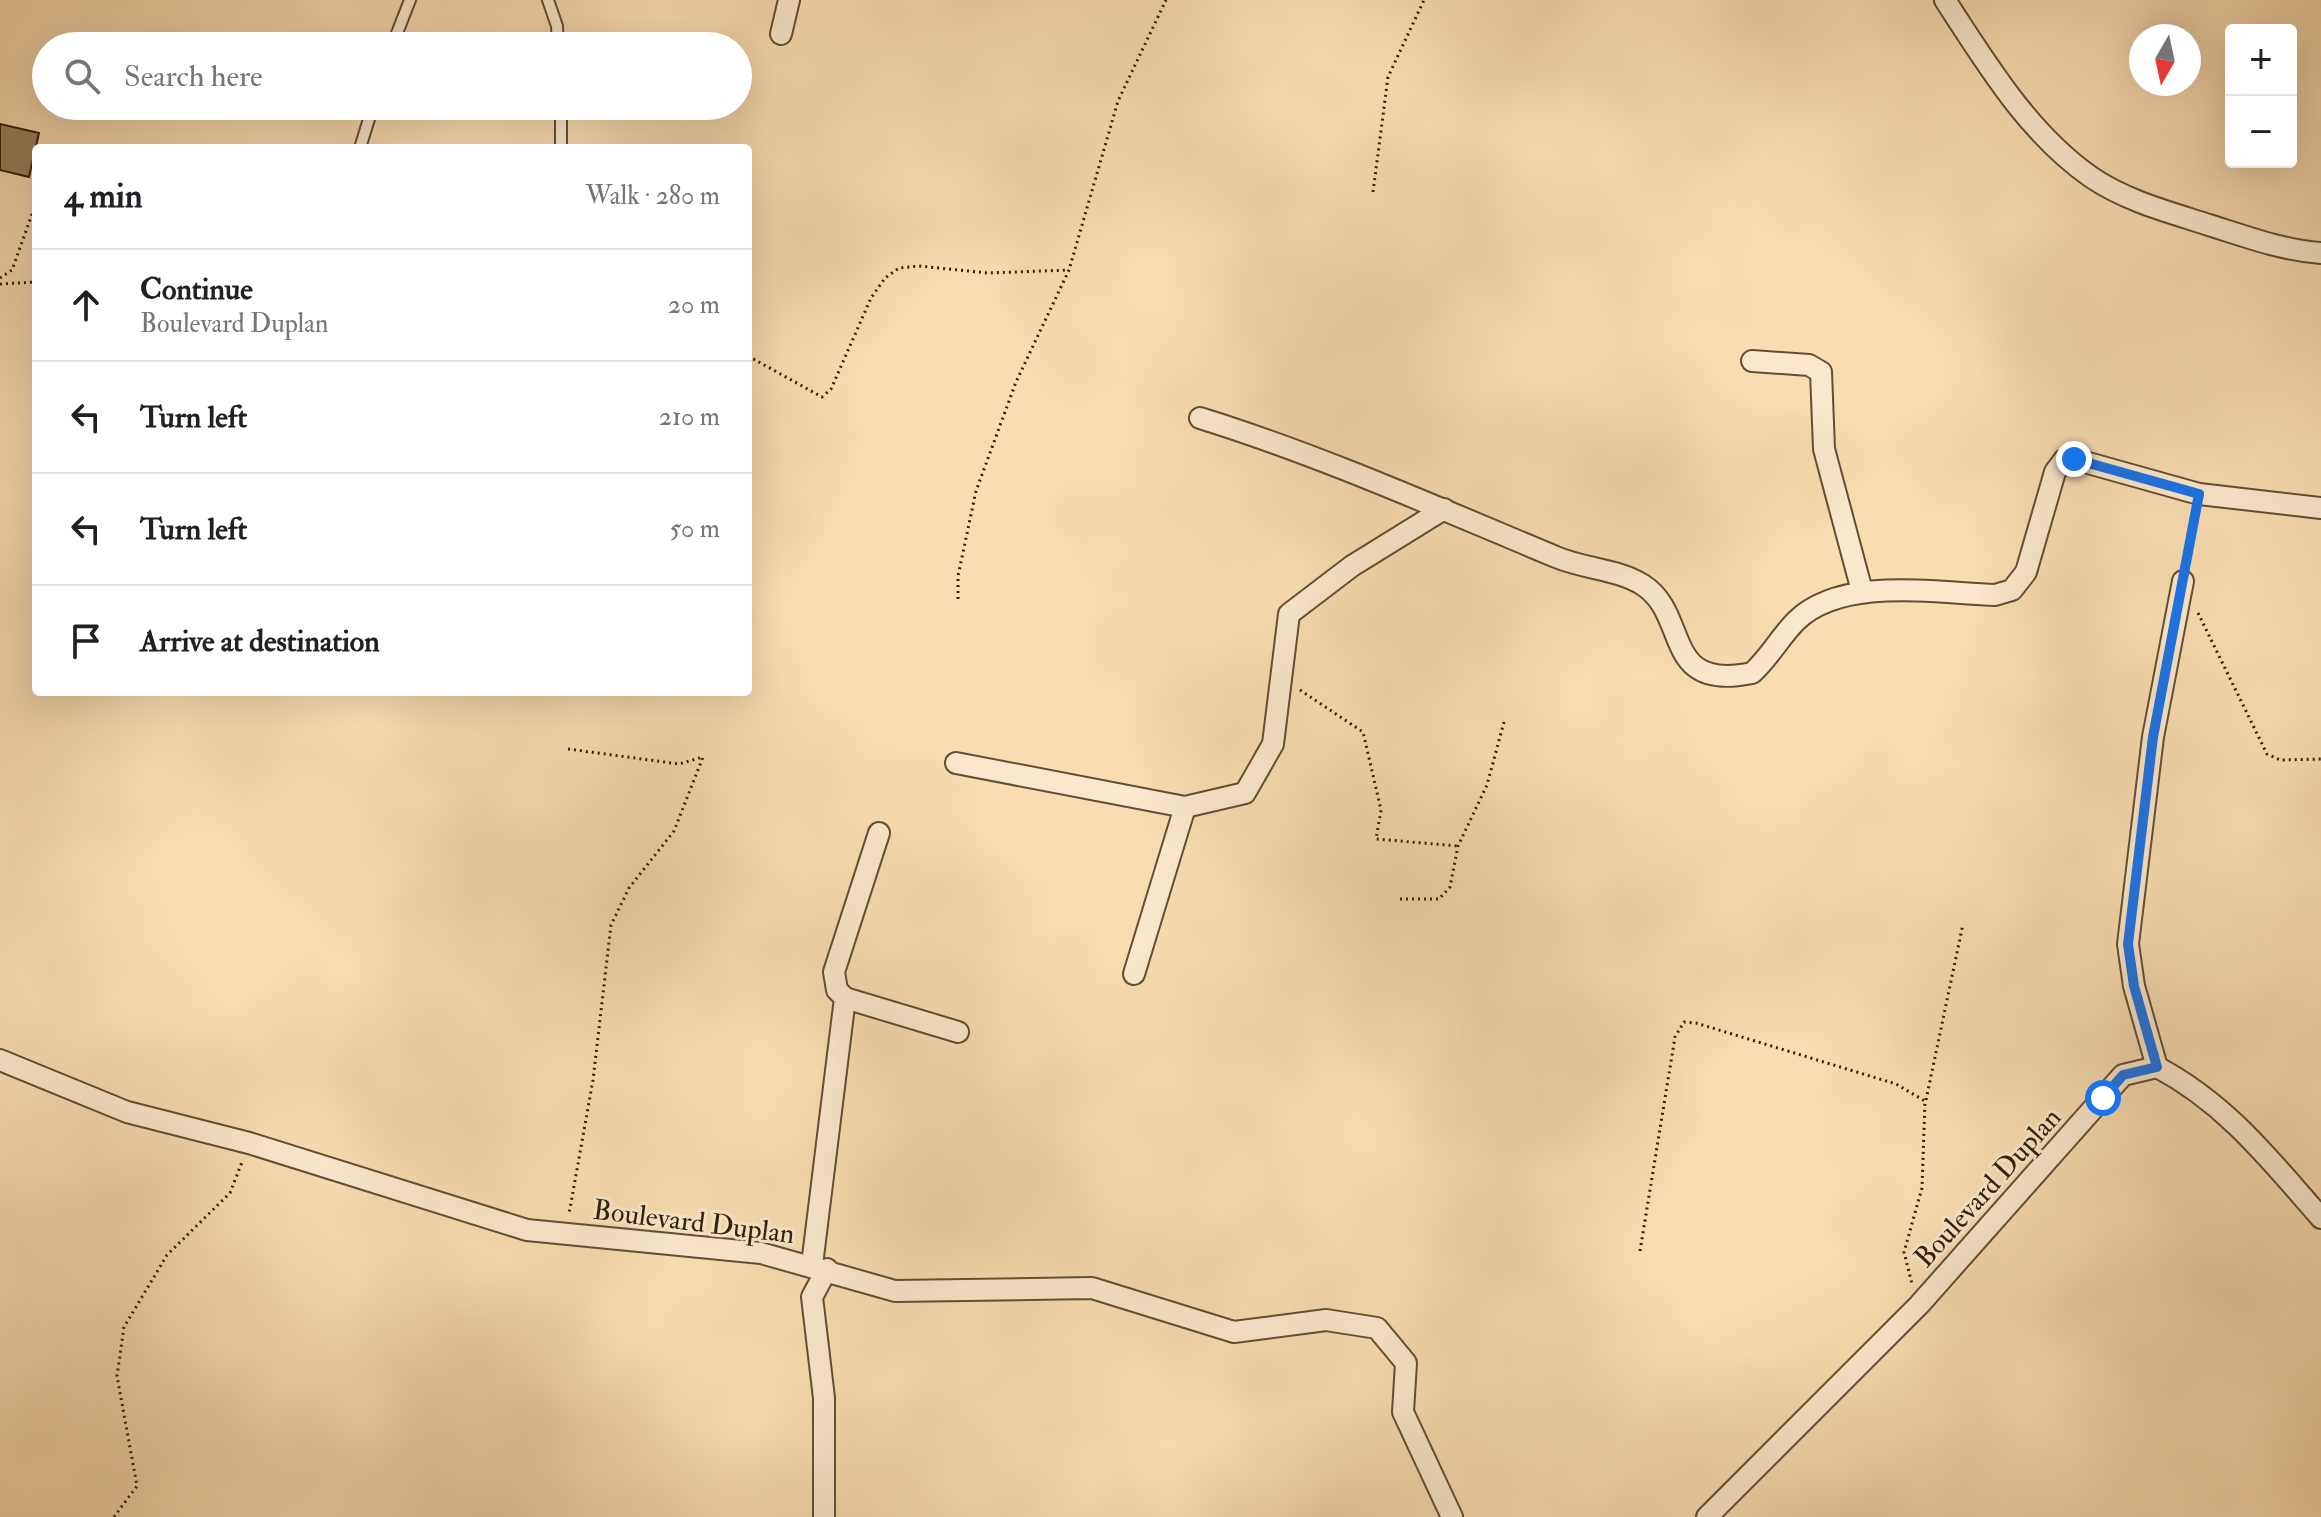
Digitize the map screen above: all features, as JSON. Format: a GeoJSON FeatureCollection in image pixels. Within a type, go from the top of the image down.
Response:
{"type":"FeatureCollection","features":[{"type":"Feature","properties":{"kind":"street"},"geometry":{"type":"LineString","coordinates":[[781,34],[789,0]]}},
{"type":"Feature","properties":{"kind":"street"},"geometry":{"type":"LineString","coordinates":[[1945,0],[2031,122],[2063,155],[2094,179],[2143,204],[2284,249],[2321,253]]}},
{"type":"Feature","properties":{"kind":"street"},"geometry":{"type":"LineString","coordinates":[[1752,361],[1809,365],[1821,372],[1824,449],[1862,591]]}},
{"type":"Feature","properties":{"kind":"street"},"geometry":{"type":"LineString","coordinates":[[1200,418],[1269,440],[1561,559],[1644,585],[1661,603],[1681,654],[1716,676],[1752,673],[1796,621],[1810,610],[1862,591],[1995,595],[2012,590],[2026,572],[2055,472],[2064,460],[2074,459],[2199,494],[2321,508]]}},
{"type":"Feature","properties":{"kind":"street"},"geometry":{"type":"LineString","coordinates":[[956,763],[1185,807],[1245,793],[1273,744],[1289,614],[1352,566],[1444,509]]}},
{"type":"Feature","properties":{"kind":"street"},"geometry":{"type":"LineString","coordinates":[[2183,581],[2153,737],[2128,944],[2134,986],[2157,1067],[2184,1081],[2233,1119],[2321,1218]]}},
{"type":"Feature","properties":{"kind":"street"},"geometry":{"type":"LineString","coordinates":[[1134,974],[1185,807]]}},
{"type":"Feature","properties":{"kind":"street"},"geometry":{"type":"LineString","coordinates":[[824,1517],[824,1398],[812,1297],[819,1267],[845,998],[834,981],[836,957],[879,833]]}},
{"type":"Feature","properties":{"kind":"street"},"geometry":{"type":"LineString","coordinates":[[845,998],[958,1032]]}},
{"type":"Feature","properties":{"kind":"street","name":"Boulevard Duplan"},"geometry":{"type":"LineString","coordinates":[[0,1060],[127,1112],[249,1143],[527,1230],[761,1253],[895,1291],[1092,1288],[1234,1332],[1326,1320],[1377,1328],[1406,1363],[1403,1412],[1452,1517]]}},
{"type":"Feature","properties":{"kind":"street","name":"Boulevard Duplan"},"geometry":{"type":"LineString","coordinates":[[1707,1517],[1919,1305],[2123,1075],[2157,1067]]}},
{"type":"Feature","properties":{"kind":"lane"},"geometry":{"type":"LineString","coordinates":[[397,32],[410,0]]}},
{"type":"Feature","properties":{"kind":"lane"},"geometry":{"type":"LineString","coordinates":[[548,0],[557,32]]}},
{"type":"Feature","properties":{"kind":"lane"},"geometry":{"type":"LineString","coordinates":[[361,144],[369,120]]}},
{"type":"Feature","properties":{"kind":"lane"},"geometry":{"type":"LineString","coordinates":[[561,120],[561,144]]}},
{"type":"Feature","properties":{"kind":"path"},"geometry":{"type":"LineString","coordinates":[[958,599],[958,576],[976,491],[1016,382],[1069,270],[1118,101],[1166,0]]}},
{"type":"Feature","properties":{"kind":"path"},"geometry":{"type":"LineString","coordinates":[[1373,192],[1388,77],[1424,0]]}},
{"type":"Feature","properties":{"kind":"path"},"geometry":{"type":"LineString","coordinates":[[0,281],[12,270],[32,214]]}},
{"type":"Feature","properties":{"kind":"path"},"geometry":{"type":"LineString","coordinates":[[752,358],[822,397],[831,389],[871,298],[885,278],[899,268],[919,266],[988,273],[1069,270]]}},
{"type":"Feature","properties":{"kind":"path"},"geometry":{"type":"LineString","coordinates":[[0,281],[32,282]]}},
{"type":"Feature","properties":{"kind":"path"},"geometry":{"type":"LineString","coordinates":[[2199,494],[2183,581],[2267,754],[2280,760],[2321,759]]}},
{"type":"Feature","properties":{"kind":"path"},"geometry":{"type":"LineString","coordinates":[[1280,677],[1363,732],[1381,810],[1376,839],[1458,846]]}},
{"type":"Feature","properties":{"kind":"path"},"geometry":{"type":"LineString","coordinates":[[1400,899],[1439,899],[1450,887],[1458,846],[1487,785],[1504,722]]}},
{"type":"Feature","properties":{"kind":"path"},"geometry":{"type":"LineString","coordinates":[[566,1234],[593,1080],[611,925],[629,888],[674,831],[703,757],[679,764],[568,749]]}},
{"type":"Feature","properties":{"kind":"path"},"geometry":{"type":"LineString","coordinates":[[1919,1305],[1904,1252],[1922,1188],[1925,1101],[1963,924]]}},
{"type":"Feature","properties":{"kind":"path"},"geometry":{"type":"LineString","coordinates":[[1640,1251],[1675,1037],[1684,1022],[1896,1084],[1925,1101]]}},
{"type":"Feature","properties":{"kind":"path"},"geometry":{"type":"LineString","coordinates":[[114,1517],[137,1486],[117,1376],[124,1327],[167,1255],[230,1193],[249,1143]]}},
{"type":"Feature","properties":{"kind":"building"},"geometry":{"type":"Polygon","coordinates":[[[0,124],[39,133],[36,144],[32,144],[29,177],[0,170],[0,124]]]}},
{"type":"Feature","properties":{"kind":"route"},"geometry":{"type":"LineString","coordinates":[[2074,459],[2199,494],[2153,737],[2128,944],[2134,986],[2157,1067],[2123,1075],[2103,1098]]}}]}
